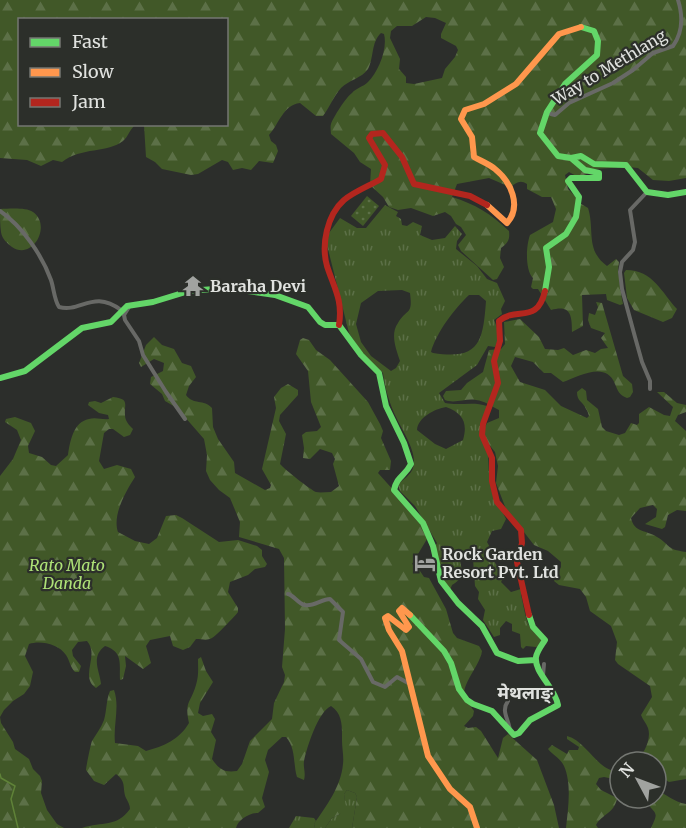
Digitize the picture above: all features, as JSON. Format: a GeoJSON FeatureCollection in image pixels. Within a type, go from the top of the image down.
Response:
{"type":"FeatureCollection","features":[{"type":"Feature","properties":{"kind":"street","name":"Way to Methlang"},"geometry":{"type":"LineString","coordinates":[[549,112],[555,115],[569,103],[613,83],[653,53],[673,46],[681,28],[682,16],[678,0]]}},
{"type":"Feature","properties":{"kind":"street"},"geometry":{"type":"LineString","coordinates":[[536,660],[518,661],[497,653],[482,626],[471,617],[441,581],[433,546],[423,523],[394,490],[396,480],[408,470],[410,460],[380,385],[379,373],[361,355],[339,325],[338,297],[324,254],[324,237],[342,203],[381,179],[385,166],[383,159],[369,143],[369,138],[372,134],[383,133],[395,146],[414,184],[470,196],[485,204],[507,223],[510,222],[515,212],[515,198],[497,171],[474,157],[472,137],[461,119],[462,113],[468,108],[491,100],[516,84],[559,34],[574,27],[591,28],[596,34],[598,51],[595,60],[567,81],[541,128],[541,137],[558,156],[571,158],[581,156],[594,164],[626,165],[647,192],[668,195],[686,192]]}},
{"type":"Feature","properties":{"kind":"street"},"geometry":{"type":"LineString","coordinates":[[477,828],[470,807],[450,789],[428,756],[402,651],[385,621],[388,615],[404,629],[408,628],[400,613],[402,608],[431,635],[449,658],[456,685],[467,701],[474,706],[492,711],[514,735],[530,720],[558,705],[556,693],[538,669],[536,660],[546,640],[532,627],[524,599],[524,586],[518,562],[522,533],[519,526],[497,502],[492,481],[492,458],[483,441],[482,430],[498,383],[494,362],[500,341],[499,321],[505,316],[530,314],[540,305],[549,267],[546,248],[551,242],[569,231],[578,206],[579,197],[568,181],[571,178],[599,178],[599,173],[585,170],[571,158]]}},
{"type":"Feature","properties":{"kind":"street"},"geometry":{"type":"LineString","coordinates":[[647,192],[630,210],[635,242],[633,250],[622,262],[620,272],[622,289],[642,362],[650,381],[650,389]]}},
{"type":"Feature","properties":{"kind":"street"},"geometry":{"type":"LineString","coordinates":[[0,211],[12,220],[34,248],[49,275],[59,307],[66,309],[84,303],[101,301],[108,302],[121,310]]}},
{"type":"Feature","properties":{"kind":"street"},"geometry":{"type":"LineString","coordinates":[[0,378],[25,371],[82,328],[111,322],[121,310],[130,305],[153,302],[189,291],[216,288],[244,289],[292,300],[308,307],[325,325],[339,325]]}},
{"type":"Feature","properties":{"kind":"street"},"geometry":{"type":"LineString","coordinates":[[130,305],[124,315],[125,320],[139,341],[143,355],[185,419]]}},
{"type":"Feature","properties":{"kind":"street"},"geometry":{"type":"LineString","coordinates":[[288,594],[309,606],[330,599],[343,612],[339,640],[361,659],[373,682],[385,687],[397,677],[410,684]]}},
{"type":"Feature","properties":{"kind":"street"},"geometry":{"type":"LineString","coordinates":[[543,675],[544,664]]}},
{"type":"Feature","properties":{"kind":"street"},"geometry":{"type":"LineString","coordinates":[[508,701],[505,706],[505,717],[510,733]]}},
{"type":"Feature","properties":{"kind":"green space"},"geometry":{"type":"Polygon","coordinates":[[[0,0],[686,0],[686,178],[669,181],[653,180],[638,168],[628,167],[593,169],[578,177],[569,172],[565,175],[568,189],[578,199],[578,202],[588,208],[593,246],[600,260],[607,266],[616,259],[619,262],[623,304],[607,300],[606,294],[582,295],[583,326],[572,332],[569,313],[563,309],[551,310],[538,289],[531,287],[533,278],[527,258],[530,235],[553,222],[556,209],[551,197],[542,197],[527,189],[527,184],[522,182],[510,187],[489,178],[457,184],[452,197],[482,210],[509,231],[508,241],[501,248],[500,258],[504,267],[497,279],[493,280],[461,251],[458,245],[466,235],[451,216],[445,212],[433,216],[411,208],[398,210],[389,207],[383,197],[370,185],[371,169],[360,162],[354,153],[331,134],[331,124],[343,103],[349,95],[372,78],[379,66],[385,46],[384,34],[381,33],[376,41],[368,69],[341,88],[323,116],[316,116],[300,103],[294,104],[285,111],[269,135],[278,151],[273,163],[259,161],[251,170],[242,168],[233,170],[228,162],[222,160],[198,174],[191,175],[162,169],[146,157],[144,126],[228,126],[228,18],[18,18],[18,126],[134,126],[125,139],[117,145],[77,154],[62,162],[53,160],[41,166],[27,160],[0,158],[0,0]],[[426,17],[412,26],[397,26],[391,31],[390,38],[400,59],[399,69],[406,77],[406,83],[414,84],[442,78],[445,69],[458,50],[456,46],[441,38],[446,23],[426,17]]]}},
{"type":"Feature","properties":{"kind":"green space"},"geometry":{"type":"Polygon","coordinates":[[[367,196],[379,206],[363,226],[351,216],[367,196]]]}},
{"type":"Feature","properties":{"kind":"green space"},"geometry":{"type":"Polygon","coordinates":[[[385,205],[398,212],[396,216],[401,219],[402,225],[407,226],[413,222],[422,226],[420,235],[432,240],[445,238],[455,226],[462,234],[457,241],[456,249],[477,266],[487,279],[497,283],[505,301],[501,309],[502,314],[494,320],[498,334],[495,347],[488,346],[477,365],[439,393],[445,403],[487,406],[481,423],[480,435],[488,453],[492,491],[506,519],[501,529],[492,531],[487,542],[493,553],[492,558],[504,577],[501,582],[511,592],[521,589],[529,625],[544,644],[536,647],[526,646],[523,649],[520,634],[512,631],[512,624],[506,621],[500,628],[500,635],[494,637],[483,620],[485,610],[478,599],[479,592],[475,586],[473,559],[464,552],[460,554],[462,575],[450,590],[444,581],[435,547],[437,543],[415,506],[400,491],[398,485],[413,468],[412,449],[392,408],[383,373],[362,353],[349,333],[327,245],[329,233],[340,218],[357,228],[366,228],[385,205]],[[402,290],[378,291],[361,303],[356,324],[361,342],[371,356],[391,371],[400,361],[394,342],[394,332],[401,318],[410,309],[410,293],[402,290]],[[469,295],[447,321],[431,352],[460,354],[476,345],[483,328],[486,301],[479,295],[469,295]],[[446,407],[432,412],[420,421],[417,430],[435,444],[446,449],[463,440],[465,429],[463,419],[457,412],[446,407]]]}},
{"type":"Feature","properties":{"kind":"green space"},"geometry":{"type":"Polygon","coordinates":[[[0,209],[26,209],[33,212],[41,225],[38,240],[33,246],[20,250],[5,241],[1,232],[0,209]]]}},
{"type":"Feature","properties":{"kind":"green space"},"geometry":{"type":"Polygon","coordinates":[[[626,270],[643,274],[656,284],[677,309],[672,318],[663,322],[634,310],[627,298],[624,273],[626,270]]]}},
{"type":"Feature","properties":{"kind":"green space"},"geometry":{"type":"Polygon","coordinates":[[[596,302],[602,303],[623,376],[632,384],[633,392],[630,397],[627,398],[620,394],[611,377],[605,373],[591,372],[563,382],[551,373],[544,373],[533,362],[515,357],[511,366],[520,382],[545,390],[561,406],[587,418],[588,412],[577,395],[582,388],[586,391],[587,400],[598,409],[602,427],[606,431],[619,435],[625,433],[631,423],[637,425],[639,414],[649,407],[670,416],[673,407],[657,392],[664,392],[677,403],[686,405],[686,412],[678,415],[675,421],[686,431],[686,511],[677,510],[668,515],[665,527],[662,529],[645,524],[656,517],[657,509],[653,505],[640,508],[631,518],[638,529],[657,537],[672,548],[686,552],[686,779],[669,782],[668,750],[644,750],[649,732],[641,715],[652,697],[650,686],[618,664],[615,660],[617,642],[611,626],[590,611],[586,597],[580,589],[559,585],[554,581],[561,562],[548,551],[534,545],[506,509],[496,483],[498,466],[495,452],[487,442],[483,431],[487,423],[499,418],[499,410],[479,401],[449,401],[443,396],[446,391],[461,390],[483,372],[489,350],[501,349],[505,344],[504,322],[520,319],[539,337],[545,349],[564,348],[573,355],[586,350],[595,353],[608,348],[601,338],[605,333],[591,328],[588,320],[589,313],[595,315],[598,307],[596,302]]]}},
{"type":"Feature","properties":{"kind":"green space"},"geometry":{"type":"Polygon","coordinates":[[[154,337],[162,345],[174,349],[182,363],[191,366],[196,377],[186,395],[212,408],[213,427],[218,439],[234,462],[235,473],[265,490],[271,485],[262,469],[276,408],[274,397],[281,388],[288,384],[298,390],[298,395],[280,415],[279,421],[286,434],[280,464],[316,492],[331,492],[339,486],[332,453],[320,449],[310,459],[303,458],[302,435],[306,432],[317,431],[321,427],[311,402],[308,371],[296,354],[300,340],[303,338],[309,340],[316,350],[330,360],[368,402],[383,431],[381,438],[391,461],[390,470],[380,470],[378,473],[413,512],[427,535],[427,539],[412,564],[424,577],[429,578],[446,609],[453,633],[457,638],[479,646],[482,651],[465,687],[465,698],[474,711],[473,716],[464,726],[476,727],[481,731],[498,758],[503,738],[508,734],[537,760],[554,805],[559,828],[352,828],[357,797],[355,793],[347,790],[344,794],[346,808],[344,812],[332,818],[325,828],[315,828],[314,824],[328,803],[342,772],[341,721],[338,713],[331,706],[322,715],[310,739],[304,761],[304,780],[297,777],[293,751],[286,737],[282,737],[268,750],[265,760],[269,772],[262,798],[265,807],[258,813],[244,818],[236,828],[82,828],[114,822],[130,809],[123,782],[116,774],[104,785],[94,781],[86,770],[91,743],[104,720],[110,691],[114,690],[116,696],[115,743],[138,746],[146,751],[159,747],[176,738],[189,723],[188,706],[196,685],[198,659],[201,657],[213,682],[200,703],[198,713],[203,716],[212,714],[215,719],[211,732],[216,740],[212,759],[222,770],[237,771],[242,764],[250,741],[272,719],[274,703],[284,682],[285,675],[282,667],[285,629],[284,558],[279,549],[239,537],[240,522],[230,498],[210,480],[206,471],[207,455],[204,439],[177,408],[165,401],[162,394],[150,384],[151,377],[163,371],[164,363],[154,359],[141,367],[139,363],[146,345],[154,337]]]}},
{"type":"Feature","properties":{"kind":"green space","name":"Rato Mato Danda"},"geometry":{"type":"Polygon","coordinates":[[[113,397],[122,399],[125,403],[126,419],[133,429],[130,435],[124,437],[113,429],[104,433],[99,461],[104,469],[117,465],[131,469],[135,477],[118,511],[118,532],[135,541],[149,544],[157,538],[166,516],[176,515],[219,542],[238,540],[257,546],[262,550],[262,556],[267,564],[265,567],[255,569],[248,575],[230,582],[228,592],[238,612],[214,637],[196,639],[190,647],[183,650],[173,646],[170,636],[150,640],[146,646],[151,663],[143,669],[125,656],[126,666],[123,679],[120,680],[118,655],[105,646],[100,650],[97,659],[101,684],[96,688],[89,678],[92,653],[87,641],[78,642],[72,650],[73,656],[81,666],[79,672],[73,670],[66,655],[59,648],[44,643],[29,644],[25,656],[33,672],[30,686],[24,694],[4,710],[0,717],[0,476],[13,459],[21,440],[17,430],[5,422],[6,419],[15,417],[31,423],[35,431],[28,446],[29,453],[42,457],[51,465],[56,466],[68,455],[73,433],[79,424],[92,418],[109,419],[108,415],[99,413],[88,405],[89,402],[101,403],[113,397]]]}},
{"type":"Feature","properties":{"kind":"green space"},"geometry":{"type":"Polygon","coordinates":[[[0,717],[15,749],[29,759],[33,769],[40,776],[41,793],[47,810],[57,824],[64,828],[0,828],[0,717]]]}},
{"type":"Feature","properties":{"kind":"green space"},"geometry":{"type":"Polygon","coordinates":[[[567,736],[580,743],[608,768],[608,778],[599,778],[596,784],[608,794],[608,810],[611,810],[596,825],[598,828],[566,828],[568,781],[561,761],[548,749],[552,745],[567,754],[569,750],[578,750],[579,747],[567,739],[567,736]]]}},
{"type":"Feature","properties":{"kind":"green space"},"geometry":{"type":"Polygon","coordinates":[[[347,790],[355,793],[357,797],[352,828],[325,828],[332,818],[340,814],[347,790]]]}},
{"type":"Feature","properties":{"kind":"green space"},"geometry":{"type":"Polygon","coordinates":[[[668,796],[686,804],[686,828],[651,828],[655,812],[653,810],[668,810],[668,796]]]}},
{"type":"Feature","properties":{"kind":"green space"},"geometry":{"type":"Polygon","coordinates":[[[296,816],[314,818],[315,828],[289,828],[296,816]]]}},
{"type":"Feature","properties":{"kind":"waterway"},"geometry":{"type":"LineString","coordinates":[[0,774],[1,778],[15,786],[11,799],[18,828]]}},
{"type":"Feature","properties":{"kind":"traffic: fast"},"geometry":{"type":"LineString","coordinates":[[545,291],[549,267],[546,248],[566,234],[576,217],[579,197],[568,181],[571,178],[599,178],[599,173],[585,170],[571,158],[558,156],[540,133],[547,112],[565,84],[597,55],[598,41],[594,31],[581,27]]}},
{"type":"Feature","properties":{"kind":"traffic: fast"},"geometry":{"type":"LineString","coordinates":[[571,158],[581,156],[594,164],[626,165],[647,192],[668,195],[686,192]]}},
{"type":"Feature","properties":{"kind":"traffic: fast"},"geometry":{"type":"LineString","coordinates":[[0,378],[25,371],[82,328],[111,322],[127,306],[153,302],[189,291],[227,288],[275,295],[308,307],[325,325],[339,325]]}},
{"type":"Feature","properties":{"kind":"traffic: fast"},"geometry":{"type":"LineString","coordinates":[[339,325],[361,355],[379,373],[386,406],[404,443],[411,464],[397,482],[394,490],[423,523],[433,546],[441,581],[458,603],[482,626],[497,653],[518,661],[536,660]]}},
{"type":"Feature","properties":{"kind":"traffic: fast"},"geometry":{"type":"LineString","coordinates":[[410,615],[444,651],[451,663],[459,689],[467,700],[492,711],[514,735],[519,733],[530,720],[558,705],[536,663],[538,650],[545,640],[533,627],[529,615]]}},
{"type":"Feature","properties":{"kind":"traffic: slow"},"geometry":{"type":"LineString","coordinates":[[487,205],[507,223],[514,209],[513,194],[501,174],[474,157],[472,137],[461,119],[465,110],[484,104],[516,84],[559,34],[581,27]]}},
{"type":"Feature","properties":{"kind":"traffic: slow"},"geometry":{"type":"LineString","coordinates":[[410,615],[402,608],[399,611],[409,627],[406,630],[388,616],[385,618],[389,630],[402,651],[428,756],[450,789],[470,807],[477,828]]}},
{"type":"Feature","properties":{"kind":"traffic: jam"},"geometry":{"type":"LineString","coordinates":[[339,325],[339,301],[325,258],[325,240],[333,214],[338,206],[353,194],[381,179],[385,165],[369,138],[372,134],[383,133],[402,157],[414,184],[470,196],[487,205]]}},
{"type":"Feature","properties":{"kind":"traffic: jam"},"geometry":{"type":"LineString","coordinates":[[529,615],[517,562],[522,543],[521,530],[497,502],[492,481],[492,458],[482,435],[483,424],[498,383],[494,361],[500,341],[499,321],[537,308],[545,291]]}},
{"type":"Feature","properties":{"kind":"place","name":"Baraha Devi"},"geometry":{"type":"Point","coordinates":[193,286]}},
{"type":"Feature","properties":{"kind":"place","name":"Rock Garden Resort Pvt. Ltd"},"geometry":{"type":"Point","coordinates":[425,563]}},
{"type":"Feature","properties":{"kind":"district","name":"मेथलाङ्"},"geometry":{"type":"Point","coordinates":[525,692]}}]}
